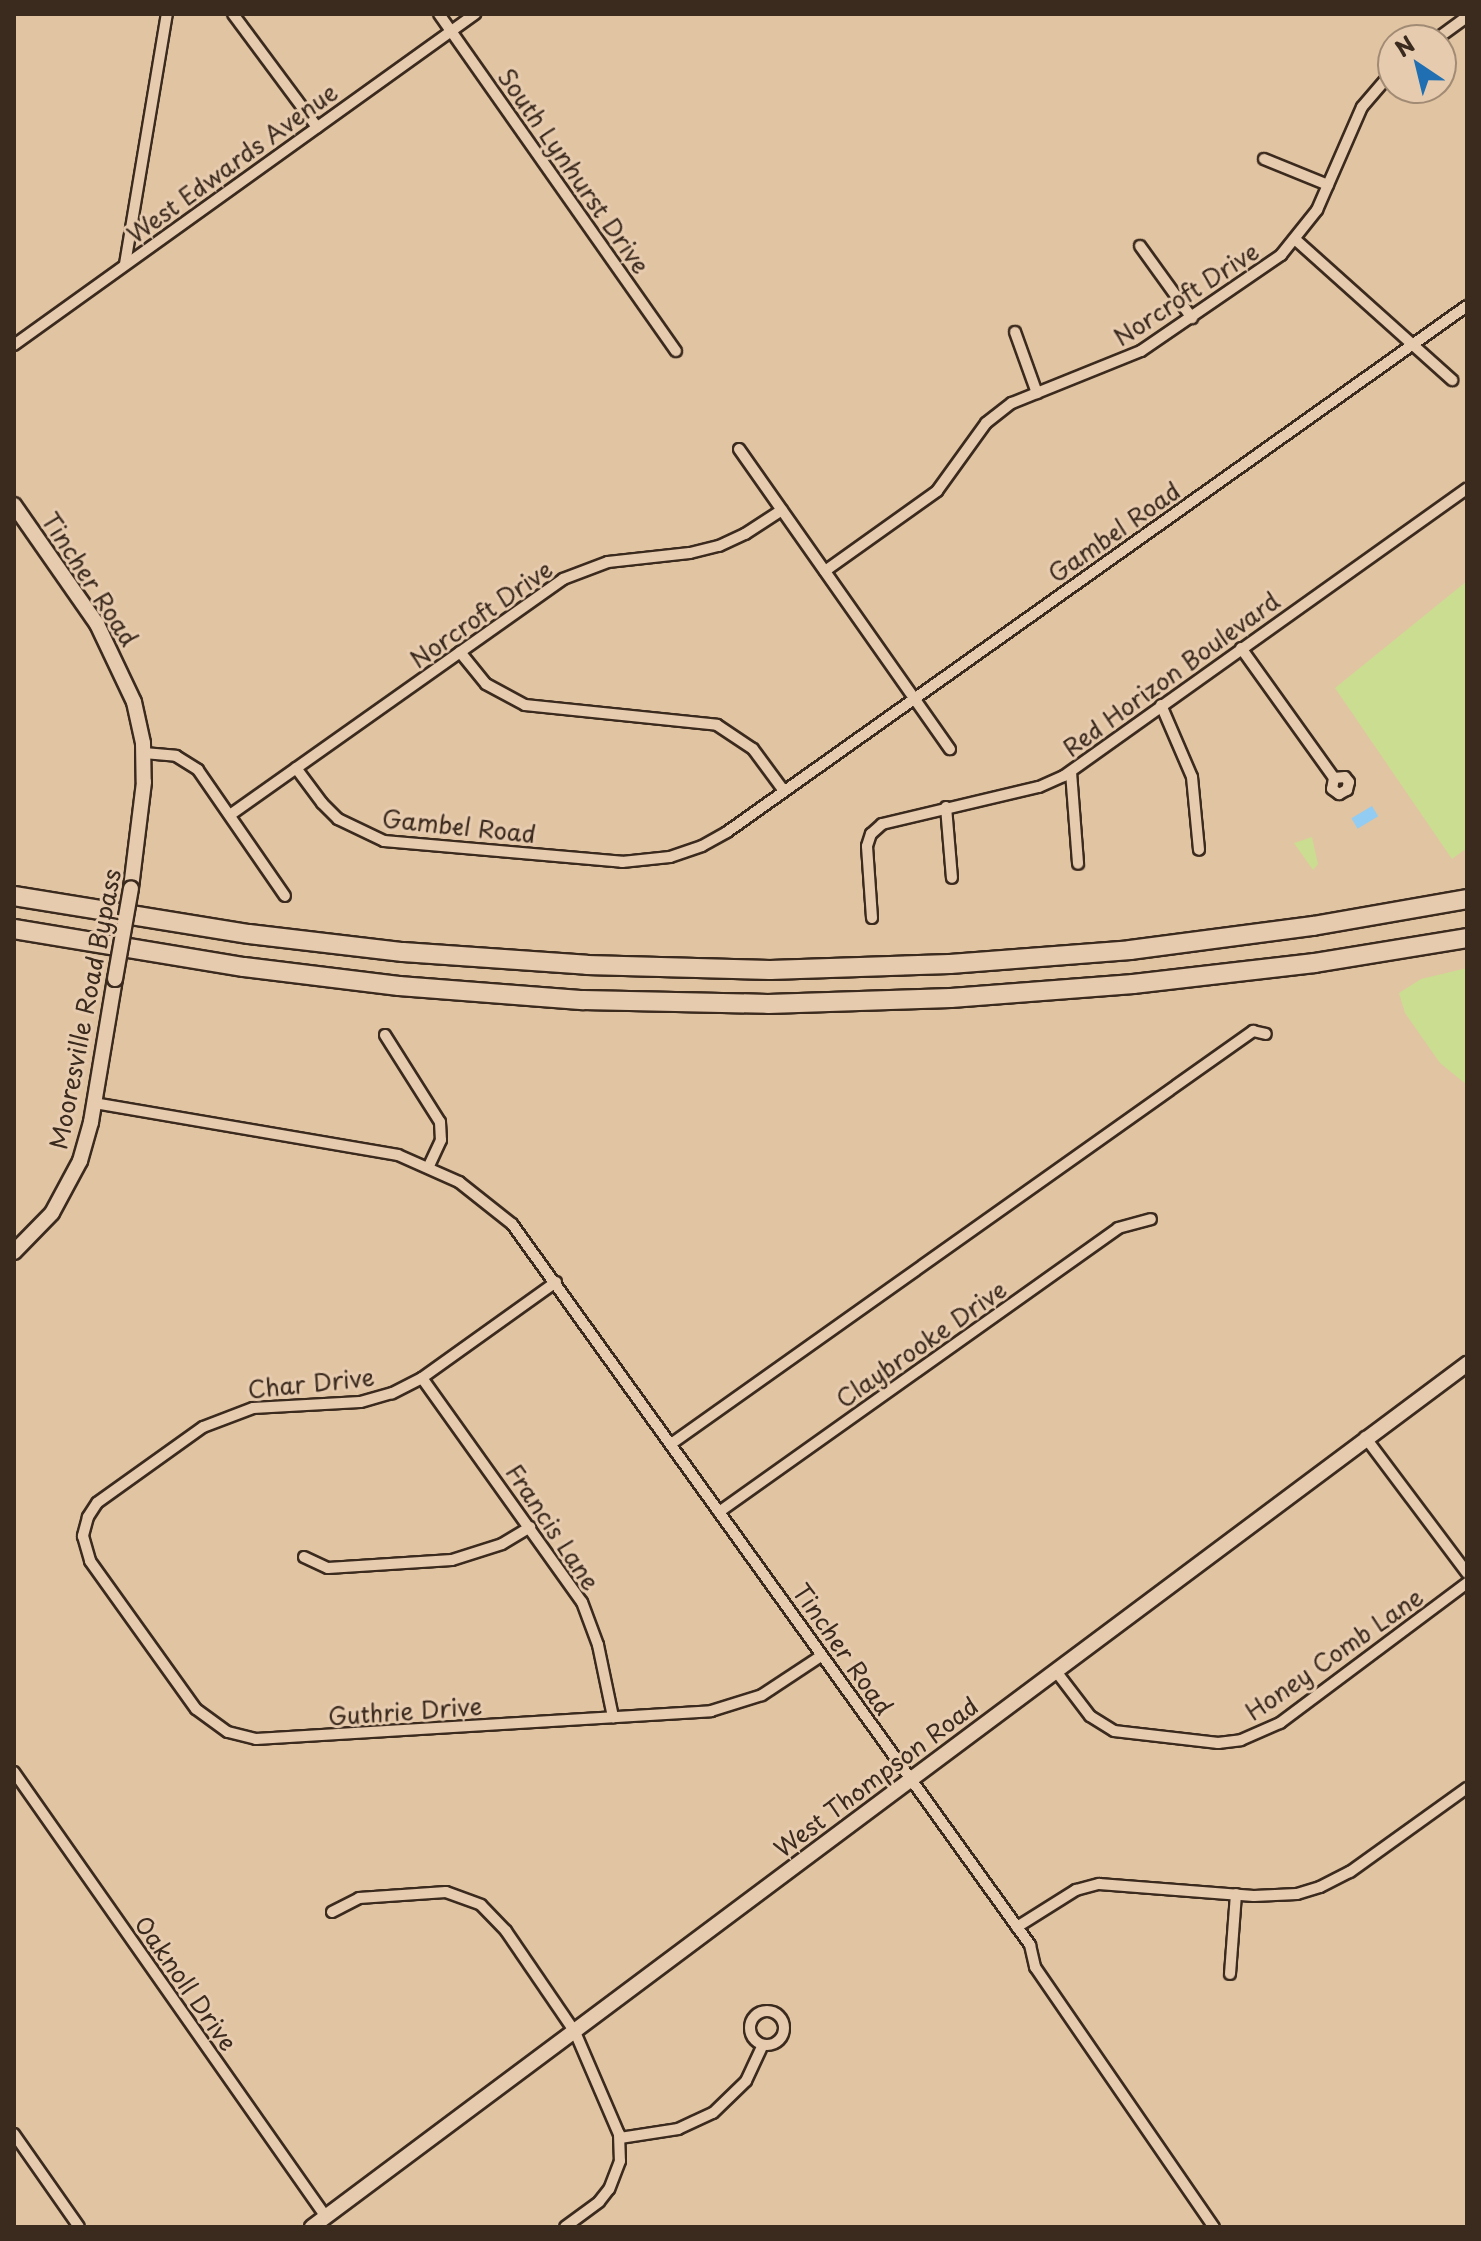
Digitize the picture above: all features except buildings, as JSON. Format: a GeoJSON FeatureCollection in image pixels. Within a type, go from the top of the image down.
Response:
{"type":"FeatureCollection","features":[{"type":"Feature","properties":{"kind":"highway"},"geometry":{"type":"LineString","coordinates":[[14,896],[249,934],[403,952],[587,965],[770,970],[950,964],[1130,950],[1313,926],[1467,899]]}},
{"type":"Feature","properties":{"kind":"highway"},"geometry":{"type":"LineString","coordinates":[[14,929],[244,967],[399,986],[583,1000],[768,1004],[951,998],[1133,984],[1315,963],[1467,938]]}},
{"type":"Feature","properties":{"kind":"main road","name":"Tincher Road"},"geometry":{"type":"LineString","coordinates":[[14,505],[112,649],[134,702],[144,753]]}},
{"type":"Feature","properties":{"kind":"main road","name":"Mooresville Road Bypass"},"geometry":{"type":"LineString","coordinates":[[14,1252],[52,1213],[73,1177],[85,1144],[131,888],[143,806],[144,753]]}},
{"type":"Feature","properties":{"kind":"main road","name":"West Thompson Road"},"geometry":{"type":"LineString","coordinates":[[312,2227],[1365,1437],[1467,1364]]}},
{"type":"Feature","properties":{"kind":"street"},"geometry":{"type":"LineString","coordinates":[[125,264],[167,14]]}},
{"type":"Feature","properties":{"kind":"street"},"geometry":{"type":"LineString","coordinates":[[233,14],[317,127]]}},
{"type":"Feature","properties":{"kind":"street","name":"South Lynhurst Drive"},"geometry":{"type":"LineString","coordinates":[[439,14],[676,351]]}},
{"type":"Feature","properties":{"kind":"street","name":"West Edwards Avenue"},"geometry":{"type":"LineString","coordinates":[[14,345],[475,14]]}},
{"type":"Feature","properties":{"kind":"street","name":"Norcroft Drive"},"geometry":{"type":"LineString","coordinates":[[825,571],[933,495],[986,423],[1012,403],[1133,355],[1276,259],[1296,240],[1328,185],[1362,107],[1377,90]]}},
{"type":"Feature","properties":{"kind":"street"},"geometry":{"type":"LineString","coordinates":[[1264,159],[1328,185]]}},
{"type":"Feature","properties":{"kind":"street"},"geometry":{"type":"LineString","coordinates":[[1296,240],[1452,380]]}},
{"type":"Feature","properties":{"kind":"street"},"geometry":{"type":"LineString","coordinates":[[1140,246],[1192,318]]}},
{"type":"Feature","properties":{"kind":"street","name":"Gambel Road"},"geometry":{"type":"LineString","coordinates":[[296,768],[338,819],[379,840],[631,862],[684,853],[727,832],[1467,306]]}},
{"type":"Feature","properties":{"kind":"street"},"geometry":{"type":"LineString","coordinates":[[1015,332],[1037,393]]}},
{"type":"Feature","properties":{"kind":"street"},"geometry":{"type":"LineString","coordinates":[[739,449],[950,749]]}},
{"type":"Feature","properties":{"kind":"street","name":"Red Horizon Boulevard"},"geometry":{"type":"LineString","coordinates":[[872,918],[867,846],[872,832],[887,822],[1039,787],[1071,772],[1467,489]]}},
{"type":"Feature","properties":{"kind":"street","name":"Norcroft Drive"},"geometry":{"type":"LineString","coordinates":[[230,815],[555,584],[585,569],[719,546],[745,534],[782,510]]}},
{"type":"Feature","properties":{"kind":"street"},"geometry":{"type":"LineString","coordinates":[[1241,648],[1334,778]]}},
{"type":"Feature","properties":{"kind":"street"},"geometry":{"type":"LineString","coordinates":[[460,652],[486,684],[525,705],[717,725],[746,742],[784,791]]}},
{"type":"Feature","properties":{"kind":"street"},"geometry":{"type":"LineString","coordinates":[[1161,705],[1192,777],[1199,850]]}},
{"type":"Feature","properties":{"kind":"street"},"geometry":{"type":"LineString","coordinates":[[144,753],[171,754],[190,763],[285,896]]}},
{"type":"Feature","properties":{"kind":"street"},"geometry":{"type":"LineString","coordinates":[[1071,772],[1078,864]]}},
{"type":"Feature","properties":{"kind":"street"},"geometry":{"type":"LineString","coordinates":[[946,807],[952,878]]}},
{"type":"Feature","properties":{"kind":"street"},"geometry":{"type":"LineString","coordinates":[[671,1444],[1253,1031],[1266,1034]]}},
{"type":"Feature","properties":{"kind":"street"},"geometry":{"type":"LineString","coordinates":[[385,1035],[440,1122],[441,1140],[429,1166]]}},
{"type":"Feature","properties":{"kind":"street","name":"Tincher Road"},"geometry":{"type":"LineString","coordinates":[[94,1103],[379,1151],[429,1166],[467,1186],[500,1212],[556,1282],[908,1781],[1017,1927],[1031,1948],[1035,1967],[1214,2227]]}},
{"type":"Feature","properties":{"kind":"street","name":"Claybrooke Drive"},"geometry":{"type":"LineString","coordinates":[[719,1512],[1118,1228],[1151,1219]]}},
{"type":"Feature","properties":{"kind":"street","name":"Char Drive"},"geometry":{"type":"LineString","coordinates":[[84,1533],[89,1513],[97,1503],[211,1422],[253,1408],[360,1402],[392,1393],[422,1378],[556,1282]]}},
{"type":"Feature","properties":{"kind":"street","name":"Francis Lane"},"geometry":{"type":"LineString","coordinates":[[422,1378],[582,1602],[598,1645],[613,1717]]}},
{"type":"Feature","properties":{"kind":"street"},"geometry":{"type":"LineString","coordinates":[[1365,1437],[1467,1573]]}},
{"type":"Feature","properties":{"kind":"street"},"geometry":{"type":"LineString","coordinates":[[304,1557],[328,1568],[452,1560],[502,1544],[530,1527]]}},
{"type":"Feature","properties":{"kind":"street","name":"Guthrie Drive"},"geometry":{"type":"LineString","coordinates":[[84,1533],[85,1549],[92,1564],[187,1698],[211,1722],[241,1736],[275,1740],[711,1711],[737,1705],[772,1690],[821,1656]]}},
{"type":"Feature","properties":{"kind":"street","name":"Honey Comb Lane"},"geometry":{"type":"LineString","coordinates":[[1055,1670],[1090,1716],[1114,1731],[1218,1743],[1241,1740],[1280,1723],[1467,1583]]}},
{"type":"Feature","properties":{"kind":"street","name":"Oaknoll Drive"},"geometry":{"type":"LineString","coordinates":[[14,1772],[326,2217]]}},
{"type":"Feature","properties":{"kind":"street"},"geometry":{"type":"LineString","coordinates":[[1017,1927],[1076,1890],[1099,1884],[1273,1896],[1320,1887],[1350,1872],[1467,1788]]}},
{"type":"Feature","properties":{"kind":"street"},"geometry":{"type":"LineString","coordinates":[[332,1912],[359,1898],[446,1892],[481,1905],[506,1931],[575,2032],[620,2138],[619,2168],[609,2189],[599,2202],[565,2227]]}},
{"type":"Feature","properties":{"kind":"street"},"geometry":{"type":"LineString","coordinates":[[1230,1974],[1236,1894]]}},
{"type":"Feature","properties":{"kind":"street"},"geometry":{"type":"LineString","coordinates":[[620,2138],[678,2129],[713,2113],[746,2081],[763,2045]]}},
{"type":"Feature","properties":{"kind":"street"},"geometry":{"type":"LineString","coordinates":[[14,2134],[79,2227]]}},
{"type":"Feature","properties":{"kind":"green space"},"geometry":{"type":"Polygon","coordinates":[[[1467,581],[1467,848],[1452,859],[1335,688],[1467,581]]]}},
{"type":"Feature","properties":{"kind":"green space"},"geometry":{"type":"Polygon","coordinates":[[[1312,837],[1318,864],[1313,870],[1294,843],[1312,837]]]}},
{"type":"Feature","properties":{"kind":"green space"},"geometry":{"type":"Polygon","coordinates":[[[1467,968],[1467,1085],[1440,1063],[1405,1013],[1399,993],[1421,979],[1467,968]]]}},
{"type":"Feature","properties":{"kind":"water"},"geometry":{"type":"Polygon","coordinates":[[[1372,806],[1378,816],[1358,829],[1351,818],[1372,806]]]}}]}
